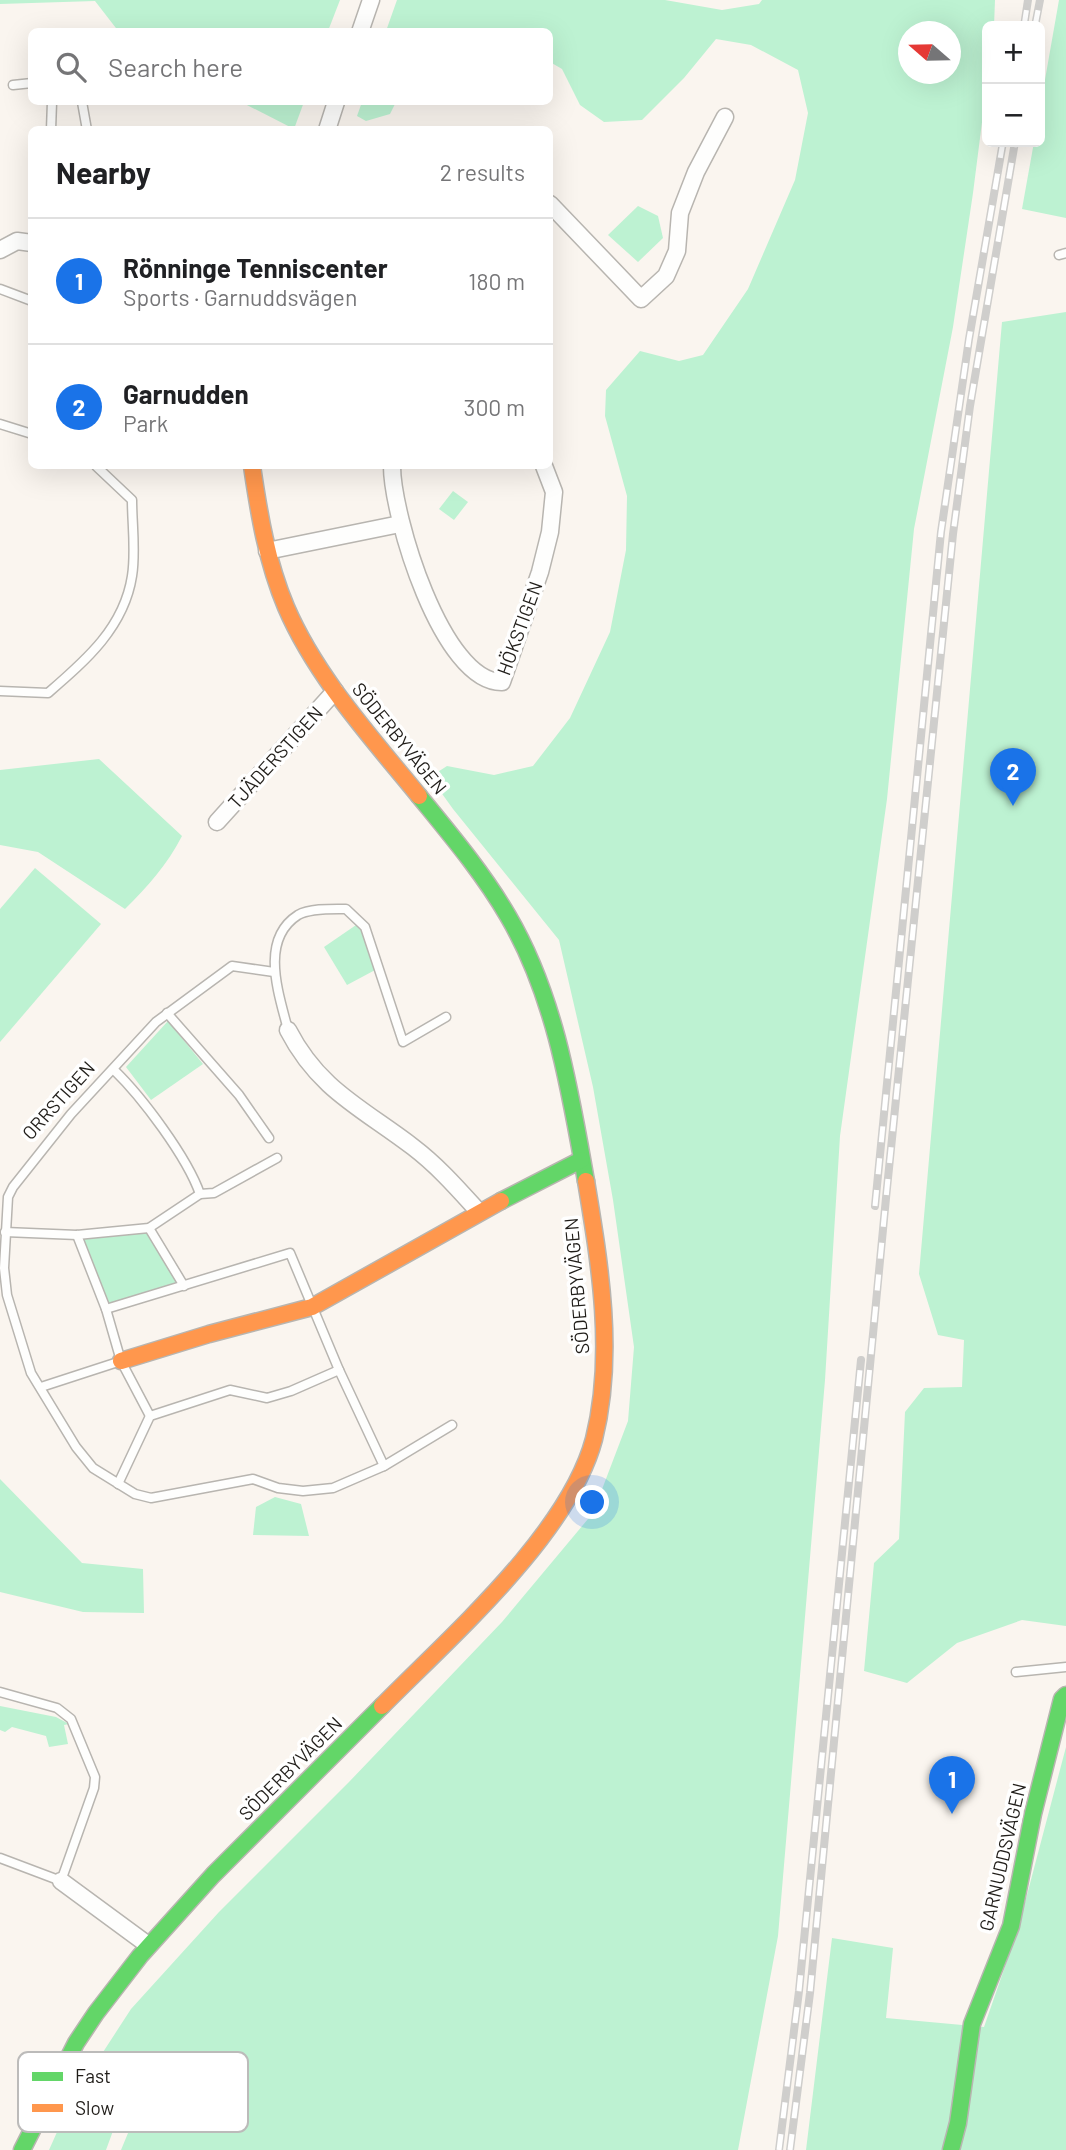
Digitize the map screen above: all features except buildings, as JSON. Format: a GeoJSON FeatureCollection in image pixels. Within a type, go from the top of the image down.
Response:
{"type":"FeatureCollection","features":[{"type":"Feature","properties":{"kind":"street"},"geometry":{"type":"LineString","coordinates":[[361,28],[371,0]]}},
{"type":"Feature","properties":{"kind":"street"},"geometry":{"type":"LineString","coordinates":[[328,126],[335,105]]}},
{"type":"Feature","properties":{"kind":"street"},"geometry":{"type":"LineString","coordinates":[[553,208],[642,299],[666,276],[677,251],[680,213],[696,172],[724,117]]}},
{"type":"Feature","properties":{"kind":"street"},"geometry":{"type":"LineString","coordinates":[[0,250],[17,241],[28,242]]}},
{"type":"Feature","properties":{"kind":"street","name":"SÖDERBYVÄGEN"},"geometry":{"type":"LineString","coordinates":[[71,2052],[148,1945],[207,1880],[487,1598],[540,1537],[576,1486],[594,1438],[603,1379],[604,1345],[597,1262],[582,1160],[559,1049],[532,966],[501,903],[427,804],[335,691],[295,625],[276,582],[267,551],[253,469]]}},
{"type":"Feature","properties":{"kind":"street","name":"HÖKSTIGEN"},"geometry":{"type":"LineString","coordinates":[[392,469],[400,523],[426,596],[445,636],[464,664],[490,682],[502,682],[540,572],[550,532],[554,492],[545,469]]}},
{"type":"Feature","properties":{"kind":"street"},"geometry":{"type":"LineString","coordinates":[[267,551],[400,523]]}},
{"type":"Feature","properties":{"kind":"street","name":"TJÄDERSTIGEN"},"geometry":{"type":"LineString","coordinates":[[217,822],[335,691]]}},
{"type":"Feature","properties":{"kind":"street"},"geometry":{"type":"LineString","coordinates":[[288,1030],[300,1054],[333,1090],[413,1147],[479,1212]]}},
{"type":"Feature","properties":{"kind":"street"},"geometry":{"type":"LineString","coordinates":[[121,1361],[312,1307],[479,1212],[582,1160]]}},
{"type":"Feature","properties":{"kind":"street","name":"GARNUDDSVÄGEN"},"geometry":{"type":"LineString","coordinates":[[951,2150],[958,2123],[972,2024],[1012,1926],[1033,1814],[1062,1699],[1066,1695]]}},
{"type":"Feature","properties":{"kind":"street"},"geometry":{"type":"LineString","coordinates":[[61,1881],[148,1945]]}},
{"type":"Feature","properties":{"kind":"street","name":"SÖDERBYVÄGEN"},"geometry":{"type":"LineString","coordinates":[[22,2150],[31,2132]]}},
{"type":"Feature","properties":{"kind":"lane"},"geometry":{"type":"LineString","coordinates":[[13,85],[28,83]]}},
{"type":"Feature","properties":{"kind":"lane"},"geometry":{"type":"LineString","coordinates":[[51,126],[52,105]]}},
{"type":"Feature","properties":{"kind":"lane"},"geometry":{"type":"LineString","coordinates":[[83,105],[86,126]]}},
{"type":"Feature","properties":{"kind":"lane"},"geometry":{"type":"LineString","coordinates":[[0,289],[28,300]]}},
{"type":"Feature","properties":{"kind":"lane"},"geometry":{"type":"LineString","coordinates":[[0,424],[28,432]]}},
{"type":"Feature","properties":{"kind":"lane"},"geometry":{"type":"LineString","coordinates":[[0,691],[48,693],[83,663],[121,617],[132,576],[132,500],[99,469]]}},
{"type":"Feature","properties":{"kind":"lane"},"geometry":{"type":"LineString","coordinates":[[288,1030],[274,972],[281,933],[300,914],[329,909],[346,909],[365,927],[404,1042],[446,1017]]}},
{"type":"Feature","properties":{"kind":"lane","name":"ORRSTIGEN"},"geometry":{"type":"LineString","coordinates":[[274,972],[232,966],[156,1022],[71,1114],[13,1187],[8,1197],[4,1268],[7,1295],[31,1373],[93,1468],[135,1494],[151,1499],[253,1479],[278,1488],[303,1491],[333,1488],[384,1466],[452,1425]]}},
{"type":"Feature","properties":{"kind":"lane"},"geometry":{"type":"LineString","coordinates":[[167,1013],[239,1095],[269,1139]]}},
{"type":"Feature","properties":{"kind":"lane"},"geometry":{"type":"LineString","coordinates":[[114,1070],[133,1089],[194,1176],[200,1194]]}},
{"type":"Feature","properties":{"kind":"lane"},"geometry":{"type":"LineString","coordinates":[[5,1232],[77,1235],[149,1228],[200,1194],[214,1193],[277,1157]]}},
{"type":"Feature","properties":{"kind":"lane"},"geometry":{"type":"LineString","coordinates":[[149,1228],[184,1286]]}},
{"type":"Feature","properties":{"kind":"lane"},"geometry":{"type":"LineString","coordinates":[[77,1235],[106,1309],[121,1361],[150,1416]]}},
{"type":"Feature","properties":{"kind":"lane"},"geometry":{"type":"LineString","coordinates":[[106,1309],[290,1253],[339,1370],[384,1466]]}},
{"type":"Feature","properties":{"kind":"lane"},"geometry":{"type":"LineString","coordinates":[[41,1387],[121,1361]]}},
{"type":"Feature","properties":{"kind":"lane"},"geometry":{"type":"LineString","coordinates":[[118,1484],[150,1416],[230,1390],[267,1398],[339,1370]]}},
{"type":"Feature","properties":{"kind":"lane"},"geometry":{"type":"LineString","coordinates":[[1016,1672],[1066,1667]]}},
{"type":"Feature","properties":{"kind":"lane"},"geometry":{"type":"LineString","coordinates":[[0,1692],[57,1708],[71,1719],[95,1777],[94,1788],[61,1881],[0,1858]]}},
{"type":"Feature","properties":{"kind":"green space"},"geometry":{"type":"Polygon","coordinates":[[[0,0],[340,0],[329,28],[116,28],[95,1],[0,4],[0,0]]]}},
{"type":"Feature","properties":{"kind":"green space"},"geometry":{"type":"Polygon","coordinates":[[[397,0],[665,0],[722,10],[759,4],[762,0],[995,0],[994,21],[982,21],[982,122],[973,193],[953,327],[914,529],[887,799],[840,1136],[825,1380],[778,1936],[738,2150],[121,2150],[128,2132],[248,2132],[248,2052],[103,2052],[131,2009],[219,1912],[349,1782],[502,1622],[593,1513],[628,1421],[634,1347],[613,1200],[593,1087],[559,940],[430,777],[447,766],[494,775],[533,766],[570,718],[610,632],[626,550],[627,496],[605,416],[606,390],[640,351],[679,361],[703,355],[748,289],[795,180],[808,113],[798,70],[751,45],[716,39],[684,78],[642,120],[604,122],[580,105],[562,69],[553,64],[553,28],[387,28],[397,0]]]}},
{"type":"Feature","properties":{"kind":"green space"},"geometry":{"type":"Polygon","coordinates":[[[1059,0],[1066,0],[1066,218],[1022,209],[1033,147],[1045,147],[1045,80],[1059,0]]]}},
{"type":"Feature","properties":{"kind":"green space"},"geometry":{"type":"Polygon","coordinates":[[[247,105],[303,105],[295,126],[288,126],[247,105]]]}},
{"type":"Feature","properties":{"kind":"green space"},"geometry":{"type":"Polygon","coordinates":[[[361,105],[394,105],[390,114],[366,121],[357,116],[361,105]]]}},
{"type":"Feature","properties":{"kind":"green space"},"geometry":{"type":"Polygon","coordinates":[[[638,206],[658,216],[663,238],[638,262],[608,235],[638,206]]]}},
{"type":"Feature","properties":{"kind":"green space"},"geometry":{"type":"Polygon","coordinates":[[[1066,312],[1066,1626],[1022,1620],[957,1643],[907,1683],[864,1671],[874,1563],[899,1539],[905,1412],[924,1388],[962,1387],[964,1340],[938,1335],[919,1274],[1002,322],[1066,312]]]}},
{"type":"Feature","properties":{"kind":"green space"},"geometry":{"type":"Polygon","coordinates":[[[453,491],[468,502],[454,520],[439,509],[453,491]]]}},
{"type":"Feature","properties":{"kind":"green space"},"geometry":{"type":"Polygon","coordinates":[[[99,759],[182,836],[156,875],[125,909],[38,852],[0,845],[0,770],[99,759]]]}},
{"type":"Feature","properties":{"kind":"green space"},"geometry":{"type":"Polygon","coordinates":[[[35,868],[101,924],[0,1042],[0,909],[35,868]]]}},
{"type":"Feature","properties":{"kind":"green space"},"geometry":{"type":"Polygon","coordinates":[[[359,923],[377,969],[347,985],[324,947],[359,923]]]}},
{"type":"Feature","properties":{"kind":"green space"},"geometry":{"type":"Polygon","coordinates":[[[168,1021],[203,1064],[151,1100],[126,1067],[168,1021]]]}},
{"type":"Feature","properties":{"kind":"green space"},"geometry":{"type":"Polygon","coordinates":[[[149,1228],[184,1286],[106,1309],[77,1235],[149,1228]]]}},
{"type":"Feature","properties":{"kind":"green space"},"geometry":{"type":"Polygon","coordinates":[[[0,1479],[82,1563],[143,1569],[144,1613],[83,1612],[0,1592],[0,1479]]]}},
{"type":"Feature","properties":{"kind":"green space"},"geometry":{"type":"Polygon","coordinates":[[[275,1497],[301,1504],[309,1536],[253,1535],[256,1507],[275,1497]]]}},
{"type":"Feature","properties":{"kind":"green space"},"geometry":{"type":"Polygon","coordinates":[[[0,1706],[56,1717],[69,1724],[64,1725],[68,1744],[49,1747],[46,1736],[12,1727],[5,1732],[0,1730],[0,1706]]]}},
{"type":"Feature","properties":{"kind":"green space"},"geometry":{"type":"Polygon","coordinates":[[[1066,1747],[1066,2150],[806,2150],[832,1938],[893,1948],[886,2018],[984,2027],[1018,1929],[1066,1747]]]}},
{"type":"Feature","properties":{"kind":"green space"},"geometry":{"type":"Polygon","coordinates":[[[57,2132],[113,2132],[106,2150],[49,2150],[57,2132]]]}},
{"type":"Feature","properties":{"kind":"railway"},"geometry":{"type":"LineString","coordinates":[[1025,21],[1028,0]]}},
{"type":"Feature","properties":{"kind":"railway"},"geometry":{"type":"LineString","coordinates":[[1036,21],[1040,0]]}},
{"type":"Feature","properties":{"kind":"railway"},"geometry":{"type":"LineString","coordinates":[[875,1206],[941,532],[969,339],[1002,147]]}},
{"type":"Feature","properties":{"kind":"railway"},"geometry":{"type":"LineString","coordinates":[[790,2150],[810,1993],[953,534],[970,406],[1014,147]]}},
{"type":"Feature","properties":{"kind":"railway"},"geometry":{"type":"LineString","coordinates":[[779,2150],[799,1991],[861,1360]]}},
{"type":"Feature","properties":{"kind":"traffic: fast"},"geometry":{"type":"LineString","coordinates":[[419,796],[488,884],[508,916],[538,979],[559,1045],[586,1181]]}},
{"type":"Feature","properties":{"kind":"traffic: fast"},"geometry":{"type":"LineString","coordinates":[[501,1201],[581,1160]]}},
{"type":"Feature","properties":{"kind":"traffic: fast"},"geometry":{"type":"LineString","coordinates":[[951,2150],[958,2123],[972,2024],[1011,1926],[1033,1814],[1062,1699],[1066,1695]]}},
{"type":"Feature","properties":{"kind":"traffic: fast"},"geometry":{"type":"LineString","coordinates":[[71,2052],[96,2013],[140,1956],[213,1875],[382,1706]]}},
{"type":"Feature","properties":{"kind":"traffic: fast"},"geometry":{"type":"LineString","coordinates":[[22,2150],[31,2132]]}},
{"type":"Feature","properties":{"kind":"traffic: slow"},"geometry":{"type":"LineString","coordinates":[[252,469],[269,555],[279,590],[298,633],[346,706],[419,796]]}},
{"type":"Feature","properties":{"kind":"traffic: slow"},"geometry":{"type":"LineString","coordinates":[[382,1706],[504,1582],[560,1511],[581,1475],[594,1439],[604,1375],[600,1277],[586,1181]]}},
{"type":"Feature","properties":{"kind":"traffic: slow"},"geometry":{"type":"LineString","coordinates":[[121,1361],[312,1307],[501,1201]]}},
{"type":"Feature","properties":{"kind":"place","name":"Garnudden"},"geometry":{"type":"Point","coordinates":[1013,806]}},
{"type":"Feature","properties":{"kind":"place","name":"Rönninge Tenniscenter"},"geometry":{"type":"Point","coordinates":[952,1814]}}]}
